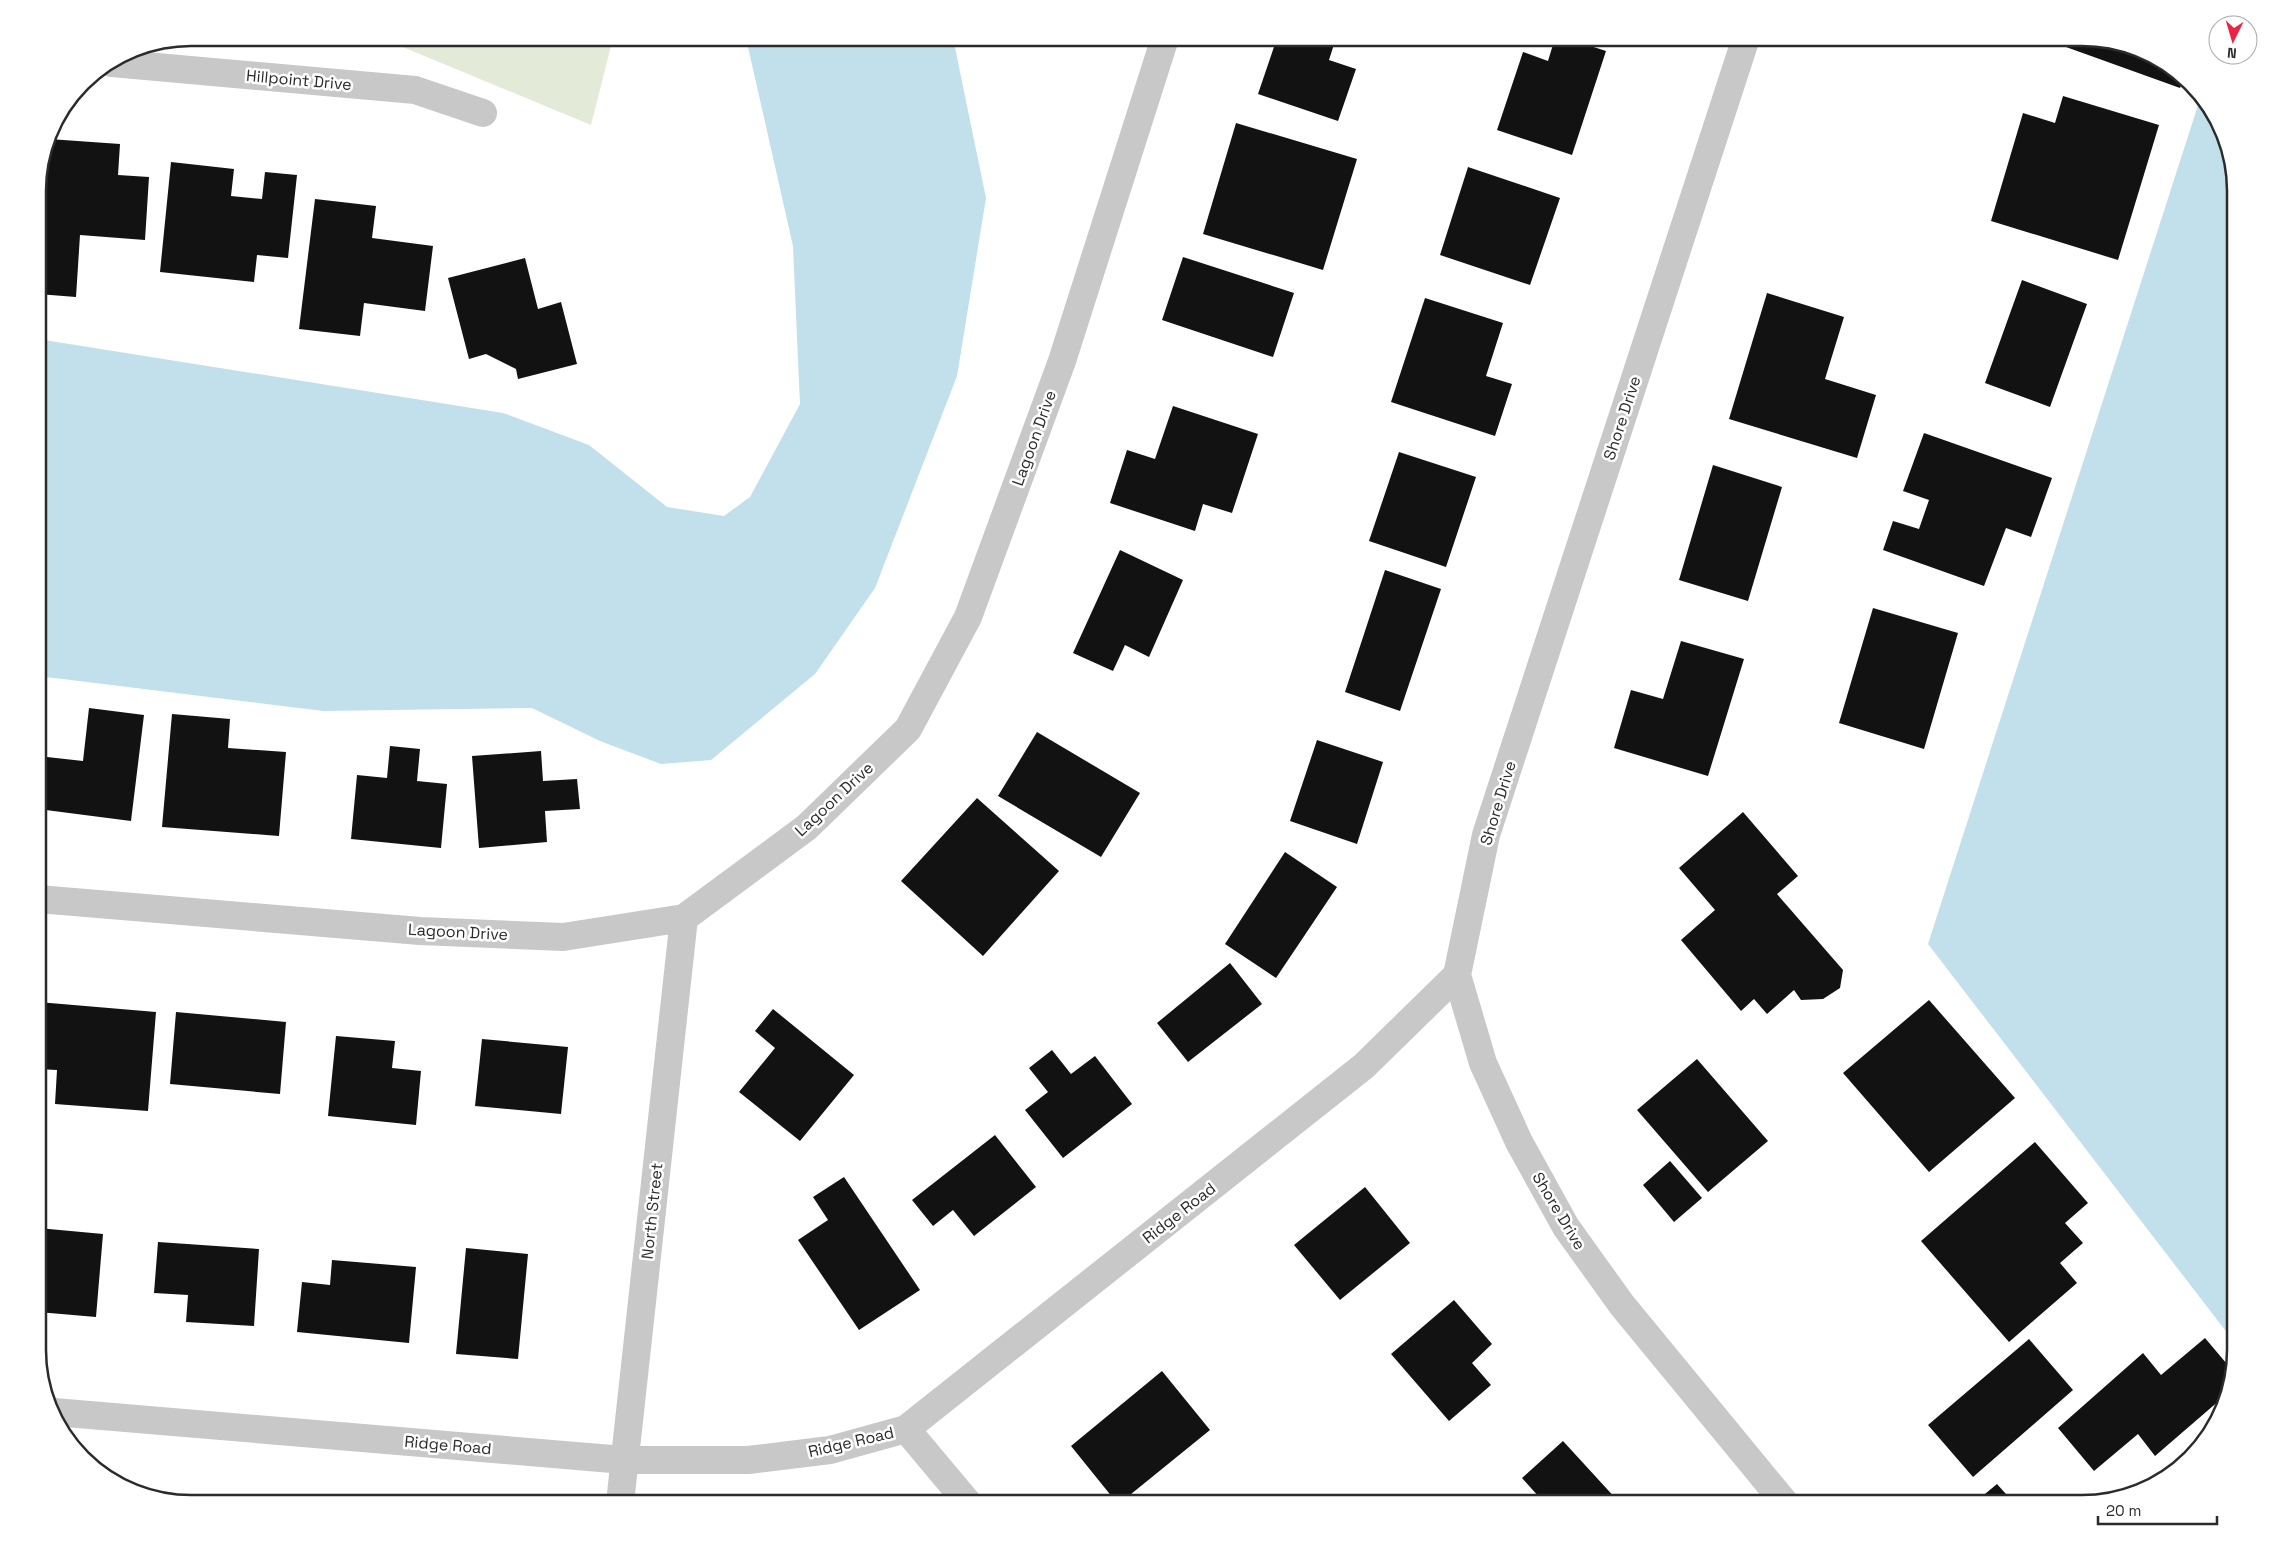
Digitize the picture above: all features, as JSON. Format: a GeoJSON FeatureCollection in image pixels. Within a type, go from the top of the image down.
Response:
{"type":"FeatureCollection","features":[{"type":"Feature","properties":{"kind":"street","name":"Lagoon Drive"},"geometry":{"type":"LineString","coordinates":[[47,900],[420,931],[563,936],[684,918],[807,827],[908,730],[968,617],[1062,361],[1162,46]]}},
{"type":"Feature","properties":{"kind":"street","name":"Shore Drive"},"geometry":{"type":"LineString","coordinates":[[1743,46],[1486,835],[1457,975],[1483,1063],[1519,1142],[1566,1227],[1622,1304],[1779,1495]]}},
{"type":"Feature","properties":{"kind":"street","name":"Hillpoint Drive"},"geometry":{"type":"LineString","coordinates":[[122,64],[415,90],[483,113]]}},
{"type":"Feature","properties":{"kind":"street","name":"North Street"},"geometry":{"type":"LineString","coordinates":[[621,1495],[684,918]]}},
{"type":"Feature","properties":{"kind":"street","name":"Ridge Road"},"geometry":{"type":"LineString","coordinates":[[61,1413],[624,1460],[748,1460],[830,1450],[906,1428],[1364,1066],[1457,975]]}},
{"type":"Feature","properties":{"kind":"street"},"geometry":{"type":"LineString","coordinates":[[906,1428],[961,1495]]}},
{"type":"Feature","properties":{"kind":"green space"},"geometry":{"type":"Polygon","coordinates":[[[402,47],[611,47],[591,125],[402,47]]]}},
{"type":"Feature","properties":{"kind":"water"},"geometry":{"type":"Polygon","coordinates":[[[748,47],[955,47],[986,198],[957,376],[875,588],[815,674],[711,760],[661,764],[600,741],[532,708],[324,711],[47,677],[47,340],[503,413],[589,445],[667,507],[724,516],[750,497],[800,404],[793,246],[748,47]]]}},
{"type":"Feature","properties":{"kind":"water"},"geometry":{"type":"Polygon","coordinates":[[[2198,105],[2212,127],[2219,145],[2226,172],[2227,191],[2227,1333],[1928,944],[2198,105]]]}},
{"type":"Feature","properties":{"kind":"building"},"geometry":{"type":"Polygon","coordinates":[[[1274,46],[1333,46],[1329,60],[1356,69],[1338,121],[1258,94],[1274,46]]]}},
{"type":"Feature","properties":{"kind":"building"},"geometry":{"type":"Polygon","coordinates":[[[1552,46],[1591,46],[1606,51],[1572,155],[1497,130],[1523,52],[1548,61],[1552,46]]]}},
{"type":"Feature","properties":{"kind":"building"},"geometry":{"type":"Polygon","coordinates":[[[2082,46],[2110,49],[2128,54],[2146,61],[2181,86],[2180,88],[2066,47],[2082,46]]]}},
{"type":"Feature","properties":{"kind":"building"},"geometry":{"type":"Polygon","coordinates":[[[2063,96],[2159,125],[2118,260],[1991,221],[2023,113],[2055,123],[2063,96]]]}},
{"type":"Feature","properties":{"kind":"building"},"geometry":{"type":"Polygon","coordinates":[[[1236,123],[1357,159],[1323,270],[1203,234],[1236,123]]]}},
{"type":"Feature","properties":{"kind":"building"},"geometry":{"type":"Polygon","coordinates":[[[56,139],[120,144],[118,175],[149,177],[145,240],[80,235],[76,297],[47,295],[47,182],[51,154],[56,139]]]}},
{"type":"Feature","properties":{"kind":"building"},"geometry":{"type":"Polygon","coordinates":[[[171,162],[234,169],[231,196],[262,199],[265,172],[297,175],[288,258],[257,255],[254,282],[160,272],[171,162]]]}},
{"type":"Feature","properties":{"kind":"building"},"geometry":{"type":"Polygon","coordinates":[[[1468,167],[1560,198],[1530,285],[1440,255],[1468,167]]]}},
{"type":"Feature","properties":{"kind":"building"},"geometry":{"type":"Polygon","coordinates":[[[315,199],[376,206],[372,238],[433,246],[425,311],[364,303],[360,336],[299,329],[315,199]]]}},
{"type":"Feature","properties":{"kind":"building"},"geometry":{"type":"Polygon","coordinates":[[[1183,257],[1294,293],[1273,357],[1162,320],[1183,257]]]}},
{"type":"Feature","properties":{"kind":"building"},"geometry":{"type":"Polygon","coordinates":[[[525,258],[538,309],[561,302],[577,364],[518,379],[516,369],[486,354],[469,359],[448,278],[525,258]]]}},
{"type":"Feature","properties":{"kind":"building"},"geometry":{"type":"Polygon","coordinates":[[[2022,280],[2087,304],[2050,407],[1985,383],[2022,280]]]}},
{"type":"Feature","properties":{"kind":"building"},"geometry":{"type":"Polygon","coordinates":[[[1767,293],[1844,317],[1825,379],[1876,395],[1857,458],[1729,419],[1767,293]]]}},
{"type":"Feature","properties":{"kind":"building"},"geometry":{"type":"Polygon","coordinates":[[[1425,298],[1503,323],[1486,376],[1512,384],[1495,436],[1391,402],[1425,298]]]}},
{"type":"Feature","properties":{"kind":"building"},"geometry":{"type":"Polygon","coordinates":[[[1173,406],[1258,434],[1232,513],[1203,504],[1195,531],[1110,503],[1127,450],[1155,459],[1173,406]]]}},
{"type":"Feature","properties":{"kind":"building"},"geometry":{"type":"Polygon","coordinates":[[[1924,433],[2052,478],[2031,537],[2006,528],[1984,586],[1883,550],[1893,521],[1919,529],[1929,500],[1903,491],[1924,433]]]}},
{"type":"Feature","properties":{"kind":"building"},"geometry":{"type":"Polygon","coordinates":[[[1399,452],[1476,477],[1446,567],[1369,541],[1399,452]]]}},
{"type":"Feature","properties":{"kind":"building"},"geometry":{"type":"Polygon","coordinates":[[[1713,465],[1782,487],[1748,601],[1679,580],[1713,465]]]}},
{"type":"Feature","properties":{"kind":"building"},"geometry":{"type":"Polygon","coordinates":[[[1120,550],[1183,580],[1149,657],[1125,645],[1113,671],[1073,653],[1120,550]]]}},
{"type":"Feature","properties":{"kind":"building"},"geometry":{"type":"Polygon","coordinates":[[[1385,570],[1441,589],[1400,711],[1345,692],[1385,570]]]}},
{"type":"Feature","properties":{"kind":"building"},"geometry":{"type":"Polygon","coordinates":[[[1873,608],[1958,633],[1924,749],[1839,723],[1873,608]]]}},
{"type":"Feature","properties":{"kind":"building"},"geometry":{"type":"Polygon","coordinates":[[[1681,641],[1744,659],[1708,776],[1614,748],[1631,690],[1663,699],[1681,641]]]}},
{"type":"Feature","properties":{"kind":"building"},"geometry":{"type":"Polygon","coordinates":[[[89,708],[144,715],[131,821],[47,810],[47,757],[83,761],[89,708]]]}},
{"type":"Feature","properties":{"kind":"building"},"geometry":{"type":"Polygon","coordinates":[[[172,714],[230,719],[228,748],[286,752],[279,836],[162,827],[172,714]]]}},
{"type":"Feature","properties":{"kind":"building"},"geometry":{"type":"Polygon","coordinates":[[[1037,732],[1140,793],[1101,857],[998,796],[1037,732]]]}},
{"type":"Feature","properties":{"kind":"building"},"geometry":{"type":"Polygon","coordinates":[[[1317,740],[1383,762],[1357,844],[1290,821],[1317,740]]]}},
{"type":"Feature","properties":{"kind":"building"},"geometry":{"type":"Polygon","coordinates":[[[390,746],[420,749],[417,781],[447,784],[441,848],[351,839],[357,775],[387,778],[390,746]]]}},
{"type":"Feature","properties":{"kind":"building"},"geometry":{"type":"Polygon","coordinates":[[[541,751],[543,781],[577,779],[580,809],[545,811],[547,842],[479,848],[472,756],[541,751]]]}},
{"type":"Feature","properties":{"kind":"building"},"geometry":{"type":"Polygon","coordinates":[[[977,798],[1059,871],[983,956],[901,881],[977,798]]]}},
{"type":"Feature","properties":{"kind":"building"},"geometry":{"type":"Polygon","coordinates":[[[1743,812],[1798,876],[1777,894],[1843,970],[1840,988],[1823,999],[1801,1000],[1794,990],[1767,1014],[1754,999],[1741,1011],[1681,940],[1715,910],[1679,868],[1743,812]]]}},
{"type":"Feature","properties":{"kind":"building"},"geometry":{"type":"Polygon","coordinates":[[[1285,852],[1337,887],[1276,978],[1225,944],[1285,852]]]}},
{"type":"Feature","properties":{"kind":"building"},"geometry":{"type":"Polygon","coordinates":[[[1230,963],[1262,1004],[1188,1062],[1157,1023],[1230,963]]]}},
{"type":"Feature","properties":{"kind":"building"},"geometry":{"type":"Polygon","coordinates":[[[1929,1000],[2015,1098],[1929,1172],[1843,1073],[1929,1000]]]}},
{"type":"Feature","properties":{"kind":"building"},"geometry":{"type":"Polygon","coordinates":[[[47,1003],[156,1012],[148,1111],[55,1104],[57,1070],[47,1069],[47,1003]]]}},
{"type":"Feature","properties":{"kind":"building"},"geometry":{"type":"Polygon","coordinates":[[[773,1009],[854,1075],[800,1141],[739,1092],[775,1048],[755,1031],[773,1009]]]}},
{"type":"Feature","properties":{"kind":"building"},"geometry":{"type":"Polygon","coordinates":[[[176,1012],[286,1022],[280,1094],[170,1084],[176,1012]]]}},
{"type":"Feature","properties":{"kind":"building"},"geometry":{"type":"Polygon","coordinates":[[[336,1036],[395,1041],[392,1068],[421,1071],[416,1125],[328,1116],[336,1036]]]}},
{"type":"Feature","properties":{"kind":"building"},"geometry":{"type":"Polygon","coordinates":[[[482,1039],[568,1047],[561,1114],[475,1106],[482,1039]]]}},
{"type":"Feature","properties":{"kind":"building"},"geometry":{"type":"Polygon","coordinates":[[[1052,1050],[1071,1074],[1095,1056],[1132,1104],[1063,1158],[1025,1110],[1048,1092],[1029,1068],[1052,1050]]]}},
{"type":"Feature","properties":{"kind":"building"},"geometry":{"type":"Polygon","coordinates":[[[1697,1059],[1768,1141],[1708,1192],[1637,1110],[1697,1059]]]}},
{"type":"Feature","properties":{"kind":"building"},"geometry":{"type":"Polygon","coordinates":[[[995,1135],[1036,1187],[974,1236],[953,1210],[933,1226],[912,1200],[995,1135]]]}},
{"type":"Feature","properties":{"kind":"building"},"geometry":{"type":"Polygon","coordinates":[[[2035,1142],[2088,1203],[2065,1223],[2083,1243],[2060,1263],[2077,1283],[2009,1342],[1921,1241],[2035,1142]]]}},
{"type":"Feature","properties":{"kind":"building"},"geometry":{"type":"Polygon","coordinates":[[[1670,1161],[1702,1198],[1674,1222],[1643,1185],[1670,1161]]]}},
{"type":"Feature","properties":{"kind":"building"},"geometry":{"type":"Polygon","coordinates":[[[844,1177],[920,1290],[859,1330],[798,1240],[828,1220],[813,1197],[844,1177]]]}},
{"type":"Feature","properties":{"kind":"building"},"geometry":{"type":"Polygon","coordinates":[[[1365,1187],[1410,1243],[1340,1300],[1294,1245],[1365,1187]]]}},
{"type":"Feature","properties":{"kind":"building"},"geometry":{"type":"Polygon","coordinates":[[[47,1229],[103,1234],[96,1317],[47,1313],[47,1229]]]}},
{"type":"Feature","properties":{"kind":"building"},"geometry":{"type":"Polygon","coordinates":[[[158,1242],[259,1249],[254,1326],[186,1322],[188,1295],[154,1293],[158,1242]]]}},
{"type":"Feature","properties":{"kind":"building"},"geometry":{"type":"Polygon","coordinates":[[[466,1248],[528,1254],[518,1359],[456,1354],[466,1248]]]}},
{"type":"Feature","properties":{"kind":"building"},"geometry":{"type":"Polygon","coordinates":[[[332,1260],[416,1267],[409,1343],[297,1332],[302,1282],[330,1285],[332,1260]]]}},
{"type":"Feature","properties":{"kind":"building"},"geometry":{"type":"Polygon","coordinates":[[[1454,1300],[1492,1344],[1472,1363],[1491,1385],[1449,1421],[1391,1354],[1454,1300]]]}},
{"type":"Feature","properties":{"kind":"building"},"geometry":{"type":"Polygon","coordinates":[[[2205,1338],[2226,1363],[2216,1403],[2155,1456],[2138,1434],[2094,1471],[2058,1428],[2143,1353],[2161,1375],[2205,1338]]]}},
{"type":"Feature","properties":{"kind":"building"},"geometry":{"type":"Polygon","coordinates":[[[2029,1339],[2073,1390],[1973,1477],[1928,1425],[2029,1339]]]}},
{"type":"Feature","properties":{"kind":"building"},"geometry":{"type":"Polygon","coordinates":[[[1162,1371],[1210,1430],[1130,1495],[1111,1495],[1071,1446],[1162,1371]]]}},
{"type":"Feature","properties":{"kind":"building"},"geometry":{"type":"Polygon","coordinates":[[[1563,1441],[1612,1495],[1537,1495],[1522,1478],[1563,1441]]]}},
{"type":"Feature","properties":{"kind":"building"},"geometry":{"type":"Polygon","coordinates":[[[1997,1484],[2007,1495],[1984,1495],[1997,1484]]]}}]}
